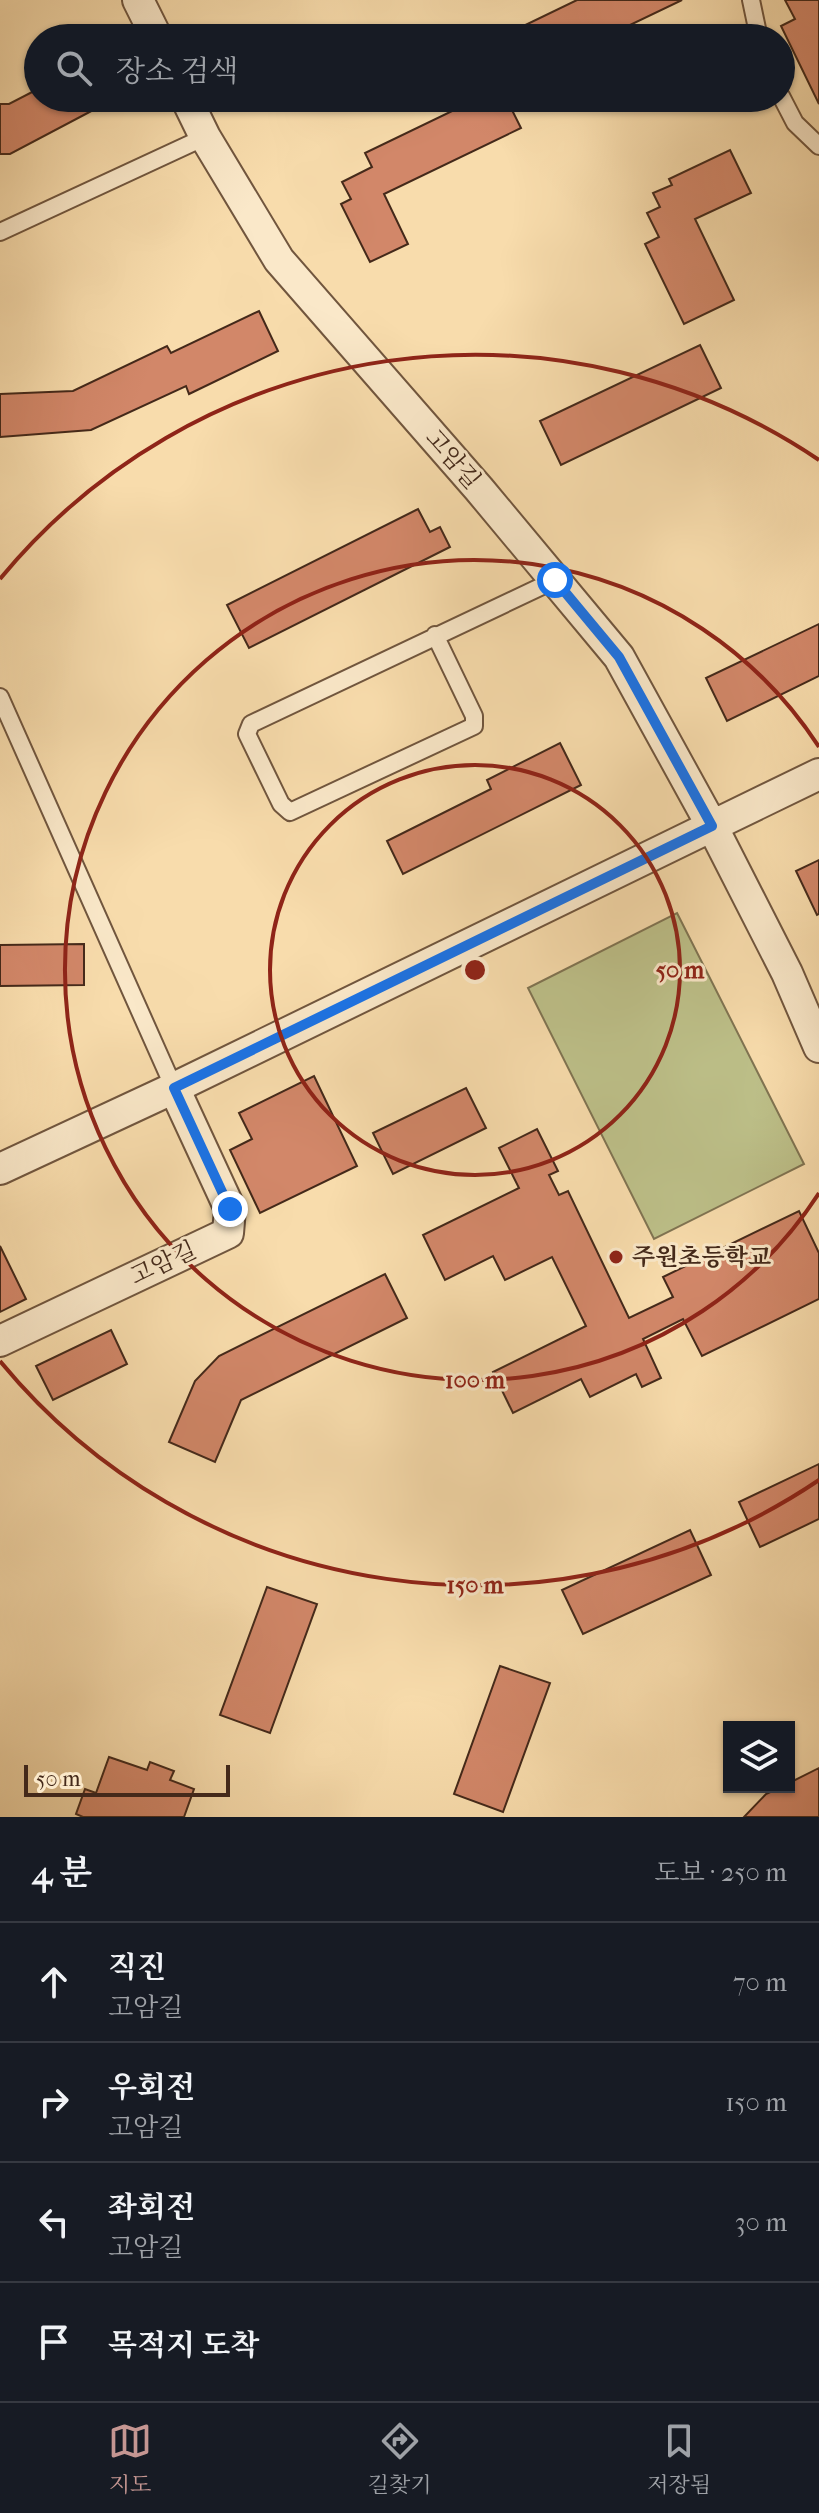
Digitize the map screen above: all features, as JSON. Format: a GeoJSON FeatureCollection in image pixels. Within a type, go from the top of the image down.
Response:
{"type":"FeatureCollection","features":[{"type":"Feature","properties":{"kind":"street"},"geometry":{"type":"LineString","coordinates":[[138,0],[150,24]]}},
{"type":"Feature","properties":{"kind":"street","name":"고암길"},"geometry":{"type":"LineString","coordinates":[[193,112],[279,260],[619,657],[712,826],[787,973],[819,1047]]}},
{"type":"Feature","properties":{"kind":"street"},"geometry":{"type":"LineString","coordinates":[[0,1169],[174,1088],[819,774]]}},
{"type":"Feature","properties":{"kind":"street","name":"고암길"},"geometry":{"type":"LineString","coordinates":[[0,1341],[228,1233],[230,1209],[174,1088]]}},
{"type":"Feature","properties":{"kind":"lane"},"geometry":{"type":"LineString","coordinates":[[751,0],[756,24]]}},
{"type":"Feature","properties":{"kind":"lane"},"geometry":{"type":"LineString","coordinates":[[789,112],[795,123],[819,146]]}},
{"type":"Feature","properties":{"kind":"lane"},"geometry":{"type":"LineString","coordinates":[[0,232],[205,137]]}},
{"type":"Feature","properties":{"kind":"lane"},"geometry":{"type":"LineString","coordinates":[[435,635],[474,716],[474,726],[290,812],[281,804],[247,734],[251,724],[435,635],[555,580]]}},
{"type":"Feature","properties":{"kind":"lane"},"geometry":{"type":"LineString","coordinates":[[0,697],[174,1088]]}},
{"type":"Feature","properties":{"kind":"green space"},"geometry":{"type":"Polygon","coordinates":[[[677,913],[804,1164],[654,1239],[528,988],[677,913]]]}},
{"type":"Feature","properties":{"kind":"building"},"geometry":{"type":"Polygon","coordinates":[[[577,0],[682,0],[632,24],[527,24],[577,0]]]}},
{"type":"Feature","properties":{"kind":"building"},"geometry":{"type":"Polygon","coordinates":[[[785,0],[819,0],[819,104],[795,55],[795,24],[785,24],[795,19],[785,0]]]}},
{"type":"Feature","properties":{"kind":"building"},"geometry":{"type":"Polygon","coordinates":[[[24,96],[24,112],[90,112],[10,154],[0,154],[0,104],[9,104],[24,96]]]}},
{"type":"Feature","properties":{"kind":"building"},"geometry":{"type":"Polygon","coordinates":[[[450,112],[513,112],[521,128],[384,194],[408,244],[370,262],[341,204],[351,199],[342,182],[372,167],[365,153],[450,112]]]}},
{"type":"Feature","properties":{"kind":"building"},"geometry":{"type":"Polygon","coordinates":[[[730,150],[751,193],[695,219],[734,300],[684,324],[645,244],[659,237],[647,213],[660,207],[653,193],[672,185],[669,179],[730,150]]]}},
{"type":"Feature","properties":{"kind":"building"},"geometry":{"type":"Polygon","coordinates":[[[259,311],[278,351],[189,394],[186,386],[91,430],[0,437],[0,394],[73,391],[167,346],[171,353],[259,311]]]}},
{"type":"Feature","properties":{"kind":"building"},"geometry":{"type":"Polygon","coordinates":[[[700,345],[721,388],[561,465],[540,421],[700,345]]]}},
{"type":"Feature","properties":{"kind":"building"},"geometry":{"type":"Polygon","coordinates":[[[418,509],[430,532],[440,527],[450,547],[249,648],[227,605],[418,509]]]}},
{"type":"Feature","properties":{"kind":"building"},"geometry":{"type":"Polygon","coordinates":[[[819,624],[819,676],[727,721],[706,678],[819,624]]]}},
{"type":"Feature","properties":{"kind":"building"},"geometry":{"type":"Polygon","coordinates":[[[560,743],[581,785],[403,874],[387,841],[491,789],[487,780],[560,743]]]}},
{"type":"Feature","properties":{"kind":"building"},"geometry":{"type":"Polygon","coordinates":[[[819,860],[819,914],[817,915],[796,871],[819,860]]]}},
{"type":"Feature","properties":{"kind":"building"},"geometry":{"type":"Polygon","coordinates":[[[84,944],[84,985],[0,986],[0,945],[84,944]]]}},
{"type":"Feature","properties":{"kind":"building"},"geometry":{"type":"Polygon","coordinates":[[[314,1076],[357,1166],[260,1213],[230,1150],[252,1139],[239,1113],[314,1076]]]}},
{"type":"Feature","properties":{"kind":"building"},"geometry":{"type":"Polygon","coordinates":[[[466,1088],[486,1128],[393,1174],[373,1133],[466,1088]]]}},
{"type":"Feature","properties":{"kind":"building"},"geometry":{"type":"Polygon","coordinates":[[[537,1129],[558,1171],[549,1175],[559,1195],[568,1191],[629,1318],[673,1297],[663,1277],[799,1211],[819,1253],[819,1299],[702,1356],[683,1319],[643,1339],[661,1378],[642,1387],[636,1374],[590,1397],[581,1379],[513,1413],[493,1372],[586,1326],[552,1257],[505,1280],[493,1256],[445,1280],[423,1235],[519,1188],[499,1148],[537,1129]]]}},
{"type":"Feature","properties":{"kind":"building"},"geometry":{"type":"Polygon","coordinates":[[[0,1246],[26,1299],[0,1312],[0,1246]]]}},
{"type":"Feature","properties":{"kind":"building"},"geometry":{"type":"Polygon","coordinates":[[[385,1274],[407,1318],[241,1400],[215,1462],[169,1442],[195,1381],[219,1356],[385,1274]]]}},
{"type":"Feature","properties":{"kind":"building"},"geometry":{"type":"Polygon","coordinates":[[[111,1330],[127,1364],[53,1400],[36,1366],[111,1330]]]}},
{"type":"Feature","properties":{"kind":"building"},"geometry":{"type":"Polygon","coordinates":[[[819,1464],[819,1519],[760,1547],[739,1502],[819,1464]]]}},
{"type":"Feature","properties":{"kind":"building"},"geometry":{"type":"Polygon","coordinates":[[[690,1530],[711,1575],[583,1634],[562,1590],[690,1530]]]}},
{"type":"Feature","properties":{"kind":"building"},"geometry":{"type":"Polygon","coordinates":[[[267,1587],[317,1604],[270,1733],[220,1715],[267,1587]]]}},
{"type":"Feature","properties":{"kind":"building"},"geometry":{"type":"Polygon","coordinates":[[[500,1666],[550,1683],[503,1812],[454,1794],[500,1666]]]}},
{"type":"Feature","properties":{"kind":"building"},"geometry":{"type":"Polygon","coordinates":[[[109,1757],[147,1770],[150,1762],[174,1771],[170,1780],[194,1789],[184,1817],[83,1817],[76,1814],[85,1789],[96,1793],[109,1757]]]}},
{"type":"Feature","properties":{"kind":"building"},"geometry":{"type":"Polygon","coordinates":[[[819,1768],[819,1817],[744,1817],[766,1794],[795,1793],[795,1780],[819,1768]]]}},
{"type":"Feature","properties":{"kind":"place","name":"주원초등학교"},"geometry":{"type":"Point","coordinates":[616,1257]}},
{"type":"Feature","properties":{"kind":"route"},"geometry":{"type":"LineString","coordinates":[[230,1209],[174,1088],[712,826],[619,657],[555,580]]}}]}
